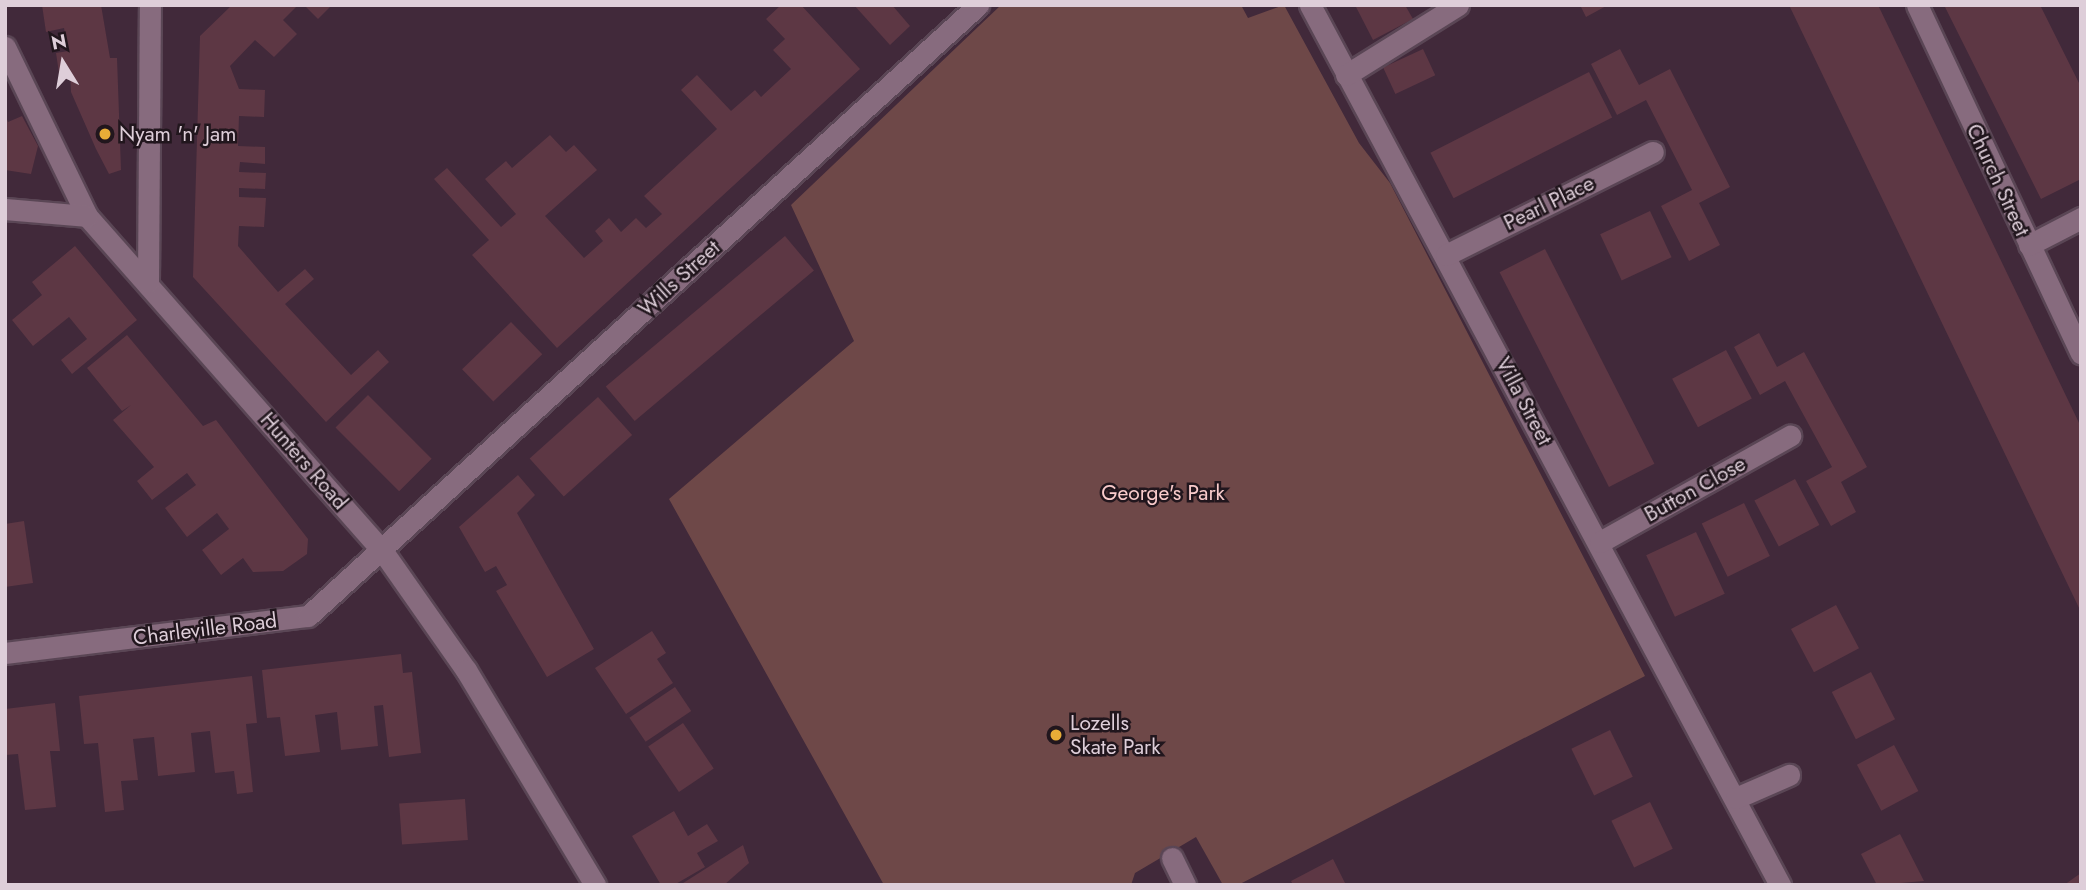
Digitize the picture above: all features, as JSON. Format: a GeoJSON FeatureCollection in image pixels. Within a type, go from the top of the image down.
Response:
{"type":"FeatureCollection","features":[{"type":"Feature","properties":{"kind":"street"},"geometry":{"type":"LineString","coordinates":[[148,282],[150,13],[167,5]]}},
{"type":"Feature","properties":{"kind":"street","name":"Wills Street"},"geometry":{"type":"LineString","coordinates":[[384,553],[978,5]]}},
{"type":"Feature","properties":{"kind":"street","name":"Villa Street"},"geometry":{"type":"LineString","coordinates":[[1310,5],[1600,542],[1780,885]]}},
{"type":"Feature","properties":{"kind":"street"},"geometry":{"type":"LineString","coordinates":[[1346,75],[1458,5]]}},
{"type":"Feature","properties":{"kind":"street","name":"Church Street"},"geometry":{"type":"LineString","coordinates":[[1917,5],[2081,353]]}},
{"type":"Feature","properties":{"kind":"street","name":"Hunters Road"},"geometry":{"type":"LineString","coordinates":[[5,47],[87,216],[148,282],[384,553],[466,670],[595,885]]}},
{"type":"Feature","properties":{"kind":"street","name":"Pearl Place"},"geometry":{"type":"LineString","coordinates":[[1446,255],[1653,152]]}},
{"type":"Feature","properties":{"kind":"street"},"geometry":{"type":"LineString","coordinates":[[5,209],[87,216]]}},
{"type":"Feature","properties":{"kind":"street"},"geometry":{"type":"LineString","coordinates":[[2029,245],[2081,218]]}},
{"type":"Feature","properties":{"kind":"street","name":"Button Close"},"geometry":{"type":"LineString","coordinates":[[1600,542],[1790,436]]}},
{"type":"Feature","properties":{"kind":"street","name":"Charleville Road"},"geometry":{"type":"LineString","coordinates":[[5,653],[308,616],[384,553]]}},
{"type":"Feature","properties":{"kind":"street"},"geometry":{"type":"LineString","coordinates":[[1736,798],[1789,775]]}},
{"type":"Feature","properties":{"kind":"street"},"geometry":{"type":"LineString","coordinates":[[1172,858],[1185,885]]}},
{"type":"Feature","properties":{"kind":"green space","name":"George's Park"},"geometry":{"type":"Polygon","coordinates":[[[1001,5],[1241,5],[1248,18],[1284,5],[1359,143],[1390,183],[1645,676],[1238,885],[1223,885],[1196,837],[1135,873],[1131,885],[884,885],[669,499],[854,341],[791,205],[1001,5]]]}},
{"type":"Feature","properties":{"kind":"building"},"geometry":{"type":"Polygon","coordinates":[[[42,5],[101,5],[110,58],[117,58],[121,170],[109,174],[71,92],[70,70],[59,73],[56,53],[68,51],[64,28],[46,32],[42,5]]]}},
{"type":"Feature","properties":{"kind":"building"},"geometry":{"type":"Polygon","coordinates":[[[232,5],[298,5],[283,20],[297,34],[274,57],[255,40],[230,66],[239,89],[265,90],[264,117],[239,116],[238,146],[265,147],[265,164],[240,162],[239,172],[266,173],[265,189],[239,188],[239,197],[266,198],[264,227],[239,226],[238,246],[278,292],[305,269],[314,279],[285,304],[351,375],[378,350],[389,362],[326,422],[193,277],[200,36],[232,5]]]}},
{"type":"Feature","properties":{"kind":"building"},"geometry":{"type":"Polygon","coordinates":[[[304,5],[332,5],[318,19],[304,5]]]}},
{"type":"Feature","properties":{"kind":"building"},"geometry":{"type":"Polygon","coordinates":[[[781,5],[801,5],[860,69],[557,348],[472,255],[489,240],[434,179],[447,168],[501,227],[516,214],[485,179],[506,161],[512,168],[550,135],[566,152],[574,145],[597,170],[545,216],[584,258],[603,241],[595,231],[609,218],[621,232],[636,218],[646,228],[662,214],[644,196],[717,129],[681,90],[697,75],[731,111],[755,90],[761,97],[791,69],[773,50],[785,39],[766,19],[781,5]]]}},
{"type":"Feature","properties":{"kind":"building"},"geometry":{"type":"Polygon","coordinates":[[[854,5],[892,5],[910,26],[890,45],[854,5]]]}},
{"type":"Feature","properties":{"kind":"building"},"geometry":{"type":"Polygon","coordinates":[[[1355,5],[1405,5],[1413,19],[1373,40],[1355,5]]]}},
{"type":"Feature","properties":{"kind":"building"},"geometry":{"type":"Polygon","coordinates":[[[1580,5],[1608,5],[1586,17],[1580,5]]]}},
{"type":"Feature","properties":{"kind":"building"},"geometry":{"type":"Polygon","coordinates":[[[1789,5],[1878,5],[2081,427],[2081,612],[1789,5]]]}},
{"type":"Feature","properties":{"kind":"building"},"geometry":{"type":"Polygon","coordinates":[[[1944,5],[2040,5],[2081,87],[2081,179],[2041,199],[1944,5]]]}},
{"type":"Feature","properties":{"kind":"building"},"geometry":{"type":"Polygon","coordinates":[[[1423,49],[1435,75],[1395,94],[1383,68],[1423,49]]]}},
{"type":"Feature","properties":{"kind":"building"},"geometry":{"type":"Polygon","coordinates":[[[1620,49],[1639,85],[1670,69],[1730,187],[1699,203],[1720,245],[1689,261],[1661,206],[1692,190],[1646,100],[1617,115],[1591,64],[1620,49]]]}},
{"type":"Feature","properties":{"kind":"building"},"geometry":{"type":"Polygon","coordinates":[[[1589,72],[1612,117],[1454,198],[1430,153],[1589,72]]]}},
{"type":"Feature","properties":{"kind":"building"},"geometry":{"type":"Polygon","coordinates":[[[5,114],[8,122],[22,116],[38,146],[31,174],[5,170],[5,114]]]}},
{"type":"Feature","properties":{"kind":"building"},"geometry":{"type":"Polygon","coordinates":[[[1650,211],[1672,257],[1622,280],[1600,234],[1650,211]]]}},
{"type":"Feature","properties":{"kind":"building"},"geometry":{"type":"Polygon","coordinates":[[[785,236],[814,270],[635,421],[606,386],[785,236]]]}},
{"type":"Feature","properties":{"kind":"building"},"geometry":{"type":"Polygon","coordinates":[[[75,246],[137,320],[72,374],[61,360],[87,339],[69,317],[33,346],[12,320],[42,295],[32,282],[75,246]]]}},
{"type":"Feature","properties":{"kind":"building"},"geometry":{"type":"Polygon","coordinates":[[[1545,249],[1654,464],[1609,487],[1500,272],[1545,249]]]}},
{"type":"Feature","properties":{"kind":"building"},"geometry":{"type":"Polygon","coordinates":[[[511,322],[542,354],[493,402],[462,369],[511,322]]]}},
{"type":"Feature","properties":{"kind":"building"},"geometry":{"type":"Polygon","coordinates":[[[1759,333],[1777,367],[1804,352],[1867,467],[1841,482],[1856,512],[1831,526],[1806,481],[1832,467],[1785,381],[1760,395],[1734,347],[1759,333]]]}},
{"type":"Feature","properties":{"kind":"building"},"geometry":{"type":"Polygon","coordinates":[[[127,335],[203,426],[216,420],[308,539],[307,554],[283,571],[253,572],[243,558],[221,575],[202,550],[229,529],[217,513],[187,537],[165,508],[196,485],[187,473],[152,500],[137,481],[154,467],[113,420],[131,405],[122,411],[87,368],[127,335]]]}},
{"type":"Feature","properties":{"kind":"building"},"geometry":{"type":"Polygon","coordinates":[[[1726,350],[1752,399],[1698,427],[1672,379],[1726,350]]]}},
{"type":"Feature","properties":{"kind":"building"},"geometry":{"type":"Polygon","coordinates":[[[368,395],[432,459],[399,491],[335,428],[368,395]]]}},
{"type":"Feature","properties":{"kind":"building"},"geometry":{"type":"Polygon","coordinates":[[[598,397],[632,435],[564,496],[530,459],[598,397]]]}},
{"type":"Feature","properties":{"kind":"building"},"geometry":{"type":"Polygon","coordinates":[[[518,475],[535,495],[517,513],[594,649],[547,677],[496,591],[507,585],[496,566],[485,572],[459,527],[518,475]]]}},
{"type":"Feature","properties":{"kind":"building"},"geometry":{"type":"Polygon","coordinates":[[[1795,479],[1819,525],[1779,547],[1754,501],[1795,479]]]}},
{"type":"Feature","properties":{"kind":"building"},"geometry":{"type":"Polygon","coordinates":[[[1744,503],[1770,556],[1728,577],[1702,524],[1744,503]]]}},
{"type":"Feature","properties":{"kind":"building"},"geometry":{"type":"Polygon","coordinates":[[[24,521],[33,583],[5,587],[5,524],[24,521]]]}},
{"type":"Feature","properties":{"kind":"building"},"geometry":{"type":"Polygon","coordinates":[[[1696,532],[1725,594],[1675,617],[1646,555],[1696,532]]]}},
{"type":"Feature","properties":{"kind":"building"},"geometry":{"type":"Polygon","coordinates":[[[1836,605],[1859,648],[1814,672],[1791,629],[1836,605]]]}},
{"type":"Feature","properties":{"kind":"building"},"geometry":{"type":"Polygon","coordinates":[[[652,631],[666,653],[657,659],[673,683],[626,714],[595,668],[652,631]]]}},
{"type":"Feature","properties":{"kind":"building"},"geometry":{"type":"Polygon","coordinates":[[[401,654],[403,673],[412,672],[421,753],[389,757],[383,705],[374,706],[378,746],[341,750],[337,712],[315,715],[320,752],[285,756],[280,717],[267,718],[262,670],[401,654]]]}},
{"type":"Feature","properties":{"kind":"building"},"geometry":{"type":"Polygon","coordinates":[[[1871,672],[1895,719],[1856,739],[1832,692],[1871,672]]]}},
{"type":"Feature","properties":{"kind":"building"},"geometry":{"type":"Polygon","coordinates":[[[252,676],[257,723],[246,724],[253,792],[237,794],[234,771],[215,773],[210,731],[191,733],[195,772],[158,776],[154,737],[133,739],[138,780],[121,781],[124,810],[105,812],[98,743],[84,744],[79,696],[252,676]]]}},
{"type":"Feature","properties":{"kind":"building"},"geometry":{"type":"Polygon","coordinates":[[[675,687],[691,711],[646,742],[629,718],[675,687]]]}},
{"type":"Feature","properties":{"kind":"building"},"geometry":{"type":"Polygon","coordinates":[[[55,703],[60,751],[50,751],[56,807],[25,810],[18,754],[5,755],[5,709],[55,703]]]}},
{"type":"Feature","properties":{"kind":"building"},"geometry":{"type":"Polygon","coordinates":[[[683,723],[714,769],[679,792],[648,746],[683,723]]]}},
{"type":"Feature","properties":{"kind":"building"},"geometry":{"type":"Polygon","coordinates":[[[1610,730],[1633,777],[1594,796],[1571,749],[1610,730]]]}},
{"type":"Feature","properties":{"kind":"building"},"geometry":{"type":"Polygon","coordinates":[[[1894,745],[1918,791],[1881,811],[1857,765],[1894,745]]]}},
{"type":"Feature","properties":{"kind":"building"},"geometry":{"type":"Polygon","coordinates":[[[465,799],[468,840],[402,845],[399,804],[465,799]]]}},
{"type":"Feature","properties":{"kind":"building"},"geometry":{"type":"Polygon","coordinates":[[[1650,802],[1673,849],[1634,868],[1611,821],[1650,802]]]}},
{"type":"Feature","properties":{"kind":"building"},"geometry":{"type":"Polygon","coordinates":[[[674,811],[688,836],[707,824],[718,841],[697,853],[705,867],[674,885],[661,885],[632,836],[674,811]]]}},
{"type":"Feature","properties":{"kind":"building"},"geometry":{"type":"Polygon","coordinates":[[[1900,834],[1924,881],[1877,885],[1861,854],[1900,834]]]}},
{"type":"Feature","properties":{"kind":"building"},"geometry":{"type":"Polygon","coordinates":[[[743,845],[749,863],[724,885],[680,885],[743,845]]]}},
{"type":"Feature","properties":{"kind":"building"},"geometry":{"type":"Polygon","coordinates":[[[1333,859],[1346,885],[1293,885],[1291,881],[1333,859]]]}},
{"type":"Feature","properties":{"kind":"building"},"geometry":{"type":"Polygon","coordinates":[[[2081,873],[2081,885],[2064,885],[2081,873]]]}},
{"type":"Feature","properties":{"kind":"place","name":"Nyam 'n' Jam"},"geometry":{"type":"Point","coordinates":[105,134]}},
{"type":"Feature","properties":{"kind":"place","name":"Lozells Skate Park"},"geometry":{"type":"Point","coordinates":[1056,735]}}]}
